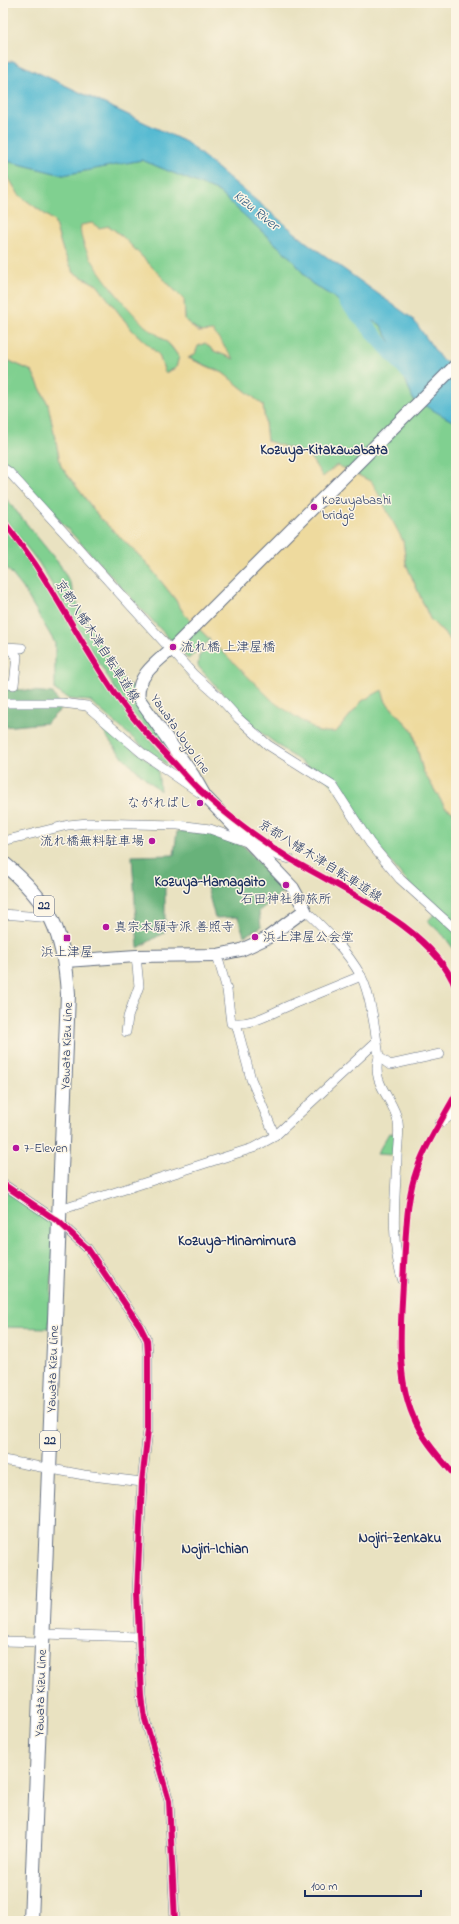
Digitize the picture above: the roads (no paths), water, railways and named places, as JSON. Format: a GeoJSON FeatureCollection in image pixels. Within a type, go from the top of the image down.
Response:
{"type":"FeatureCollection","features":[{"type":"Feature","properties":{"kind":"main road","name":"Yawata Joyo Line"},"geometry":{"type":"LineString","coordinates":[[305,910],[294,888],[205,796],[193,774],[139,699],[138,692],[140,682],[147,672],[173,648],[456,365]]}},
{"type":"Feature","properties":{"kind":"main road","name":"Yawata Kizu Line"},"geometry":{"type":"LineString","coordinates":[[3,863],[23,880],[39,897],[52,918],[66,961],[68,994],[31,1921]]}},
{"type":"Feature","properties":{"kind":"main road"},"geometry":{"type":"LineString","coordinates":[[66,961],[136,956],[217,955],[241,950],[267,938],[305,910]]}},
{"type":"Feature","properties":{"kind":"street"},"geometry":{"type":"LineString","coordinates":[[3,468],[9,472],[173,648],[194,675],[220,697],[238,718],[268,745],[333,786],[370,843],[400,879],[456,930]]}},
{"type":"Feature","properties":{"kind":"street"},"geometry":{"type":"LineString","coordinates":[[5,647],[22,648]]}},
{"type":"Feature","properties":{"kind":"street"},"geometry":{"type":"LineString","coordinates":[[3,683],[14,685],[17,656],[5,647]]}},
{"type":"Feature","properties":{"kind":"street"},"geometry":{"type":"LineString","coordinates":[[3,704],[62,703],[87,706],[142,753],[205,796]]}},
{"type":"Feature","properties":{"kind":"street"},"geometry":{"type":"LineString","coordinates":[[3,841],[68,825],[88,823],[178,825],[210,828],[247,841],[278,856],[290,859]]}},
{"type":"Feature","properties":{"kind":"street"},"geometry":{"type":"LineString","coordinates":[[305,910],[327,931],[361,976],[366,990],[377,1041],[379,1057],[376,1065],[377,1076],[398,1121],[399,1136],[395,1230],[399,1269],[404,1281]]}},
{"type":"Feature","properties":{"kind":"street"},"geometry":{"type":"LineString","coordinates":[[3,914],[52,918]]}},
{"type":"Feature","properties":{"kind":"street"},"geometry":{"type":"LineString","coordinates":[[217,955],[227,990],[231,1023],[243,1024],[261,1019],[292,1004],[361,976]]}},
{"type":"Feature","properties":{"kind":"street"},"geometry":{"type":"LineString","coordinates":[[126,1032],[128,1017],[139,986],[136,956]]}},
{"type":"Feature","properties":{"kind":"street"},"geometry":{"type":"LineString","coordinates":[[236,1023],[251,1079],[275,1136]]}},
{"type":"Feature","properties":{"kind":"street"},"geometry":{"type":"LineString","coordinates":[[60,1216],[253,1148],[275,1136],[377,1041]]}},
{"type":"Feature","properties":{"kind":"street"},"geometry":{"type":"LineString","coordinates":[[379,1057],[390,1065],[440,1054]]}},
{"type":"Feature","properties":{"kind":"street"},"geometry":{"type":"LineString","coordinates":[[439,1124],[450,1116],[456,1108]]}},
{"type":"Feature","properties":{"kind":"street"},"geometry":{"type":"LineString","coordinates":[[3,1184],[60,1216],[88,1250],[140,1326],[146,1340],[148,1430],[142,1482],[137,1593],[142,1696],[145,1719],[169,1801],[175,1921]]}},
{"type":"Feature","properties":{"kind":"street"},"geometry":{"type":"LineString","coordinates":[[3,1460],[49,1469],[142,1482]]}},
{"type":"Feature","properties":{"kind":"street"},"geometry":{"type":"LineString","coordinates":[[3,1641],[43,1638],[140,1637]]}},
{"type":"Feature","properties":{"kind":"water"},"geometry":{"type":"Polygon","coordinates":[[[13,61],[186,142],[306,242],[413,319],[441,359],[452,364],[456,373],[456,423],[413,399],[390,341],[380,324],[355,315],[335,298],[311,283],[292,259],[219,192],[142,160],[63,175],[3,160],[3,62],[13,61]]]}},
{"type":"Feature","properties":{"kind":"waterway","name":"Kizu River"},"geometry":{"type":"LineString","coordinates":[[345,301],[412,377]]}},
{"type":"Feature","properties":{"kind":"place","name":"Kozuyabashi bridge"},"geometry":{"type":"Point","coordinates":[314,507]}},
{"type":"Feature","properties":{"kind":"place","name":"流れ橋 上津屋橋"},"geometry":{"type":"Point","coordinates":[173,647]}},
{"type":"Feature","properties":{"kind":"place","name":"ながればし"},"geometry":{"type":"Point","coordinates":[200,803]}},
{"type":"Feature","properties":{"kind":"place","name":"流れ橋無料駐車場"},"geometry":{"type":"Point","coordinates":[152,841]}},
{"type":"Feature","properties":{"kind":"place","name":"石田神社御旅所"},"geometry":{"type":"Point","coordinates":[286,885]}},
{"type":"Feature","properties":{"kind":"place","name":"真宗本願寺派 善照寺"},"geometry":{"type":"Point","coordinates":[106,927]}},
{"type":"Feature","properties":{"kind":"place","name":"浜上津屋公会堂"},"geometry":{"type":"Point","coordinates":[255,937]}},
{"type":"Feature","properties":{"kind":"place","name":"浜上津屋"},"geometry":{"type":"Point","coordinates":[67,938]}},
{"type":"Feature","properties":{"kind":"place","name":"7-Eleven"},"geometry":{"type":"Point","coordinates":[16,1148]}},
{"type":"Feature","properties":{"kind":"district","name":"Kozuya-Kitakawabata"},"geometry":{"type":"Point","coordinates":[324,450]}},
{"type":"Feature","properties":{"kind":"district","name":"Kozuya-Hamagaito"},"geometry":{"type":"Point","coordinates":[210,882]}},
{"type":"Feature","properties":{"kind":"district","name":"Kozuya-Minamimura"},"geometry":{"type":"Point","coordinates":[237,1241]}},
{"type":"Feature","properties":{"kind":"district","name":"Nojiri-Zenkaku"},"geometry":{"type":"Point","coordinates":[400,1538]}},
{"type":"Feature","properties":{"kind":"district","name":"Nojiri-Ichian"},"geometry":{"type":"Point","coordinates":[215,1549]}}]}
